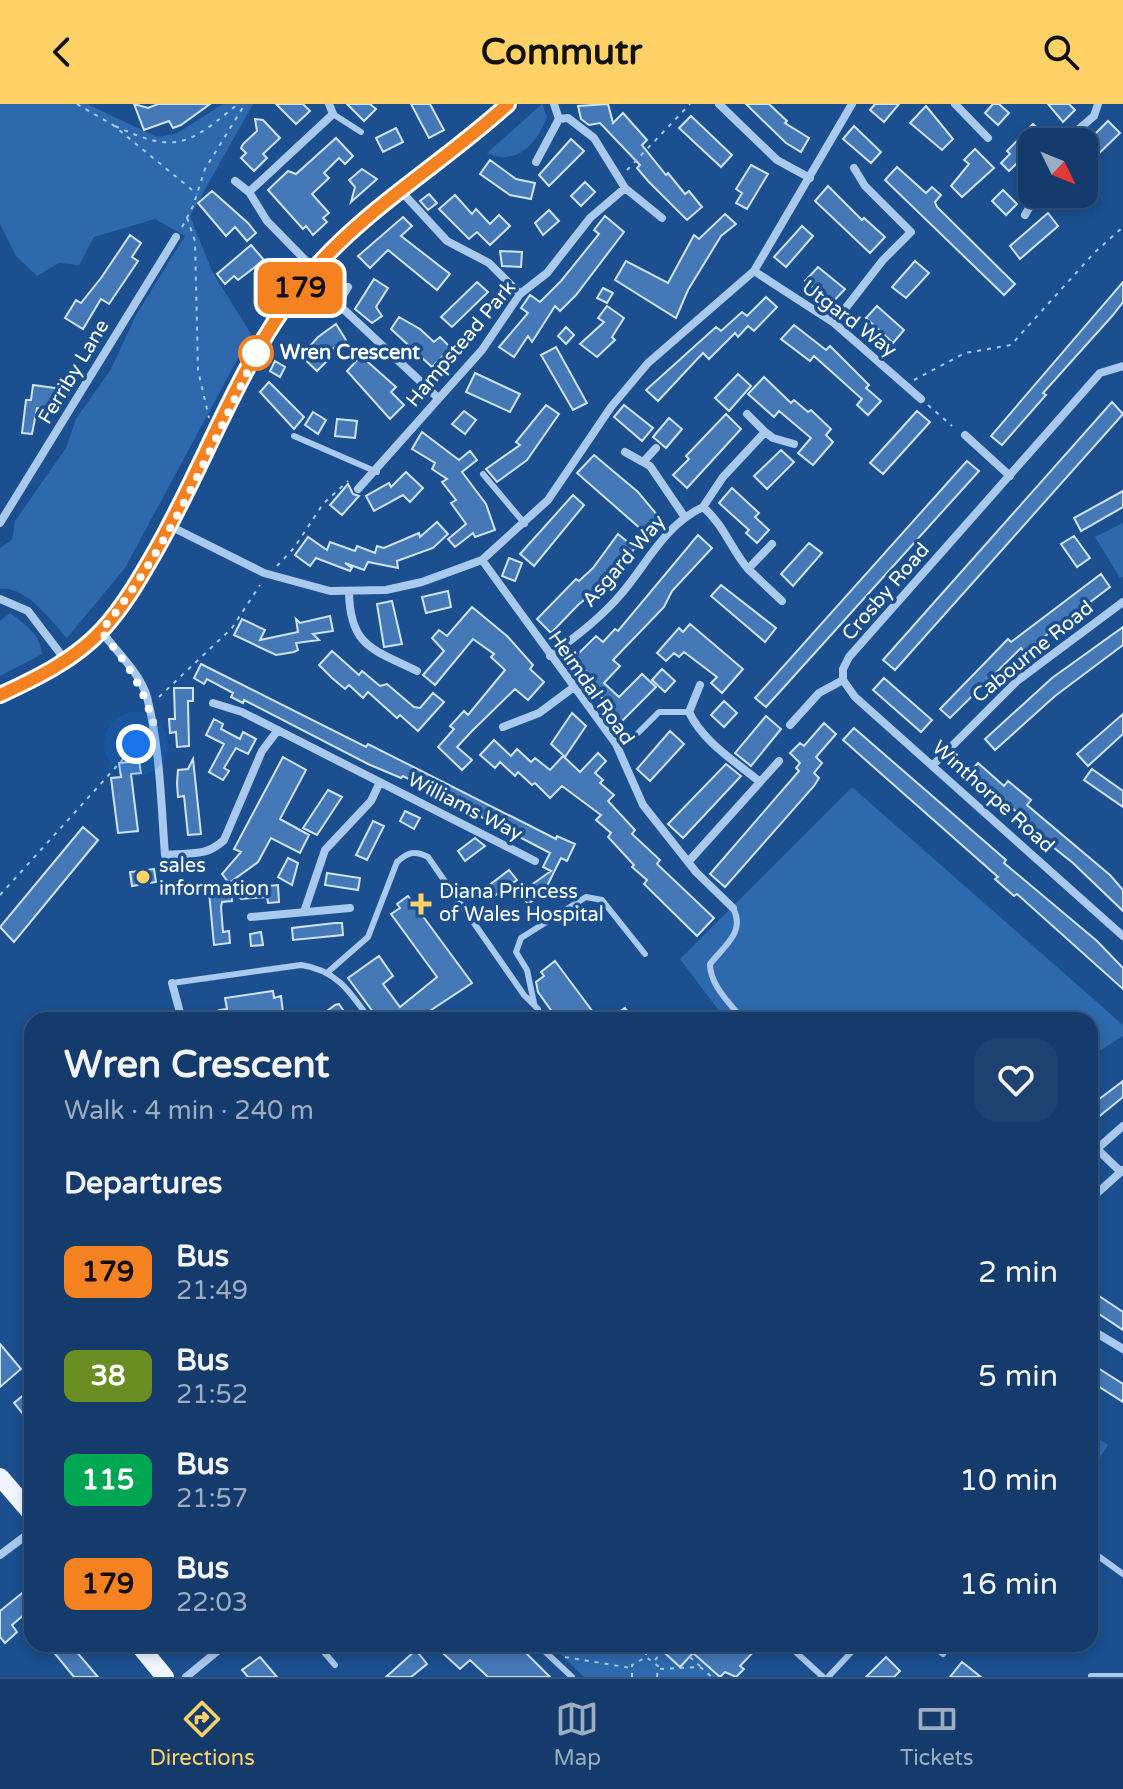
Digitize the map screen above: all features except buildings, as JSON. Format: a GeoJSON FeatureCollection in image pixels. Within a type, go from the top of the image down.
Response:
{"type":"FeatureCollection","features":[{"type":"Feature","properties":{"kind":"main road"},"geometry":{"type":"LineString","coordinates":[[0,1477],[24,1505]]}},
{"type":"Feature","properties":{"kind":"main road"},"geometry":{"type":"LineString","coordinates":[[145,1652],[165,1677]]}},
{"type":"Feature","properties":{"kind":"street"},"geometry":{"type":"LineString","coordinates":[[249,192],[333,114],[329,104]]}},
{"type":"Feature","properties":{"kind":"street"},"geometry":{"type":"LineString","coordinates":[[493,104],[500,112]]}},
{"type":"Feature","properties":{"kind":"street"},"geometry":{"type":"LineString","coordinates":[[0,695],[66,661],[101,631],[137,584],[170,526],[262,342],[316,266],[400,190],[508,104]]}},
{"type":"Feature","properties":{"kind":"street"},"geometry":{"type":"LineString","coordinates":[[536,162],[559,119],[554,104]]}},
{"type":"Feature","properties":{"kind":"street"},"geometry":{"type":"LineString","coordinates":[[719,104],[777,160],[810,178]]}},
{"type":"Feature","properties":{"kind":"street"},"geometry":{"type":"LineString","coordinates":[[170,526],[264,573],[273,573],[311,587],[349,592],[386,590],[422,582],[482,560],[548,500],[634,379],[754,271],[852,104]]}},
{"type":"Feature","properties":{"kind":"street"},"geometry":{"type":"LineString","coordinates":[[955,104],[988,138]]}},
{"type":"Feature","properties":{"kind":"street"},"geometry":{"type":"LineString","coordinates":[[1080,128],[1094,116],[1098,104]]}},
{"type":"Feature","properties":{"kind":"street"},"geometry":{"type":"LineString","coordinates":[[559,119],[568,118],[578,123],[594,138],[625,188],[662,218]]}},
{"type":"Feature","properties":{"kind":"street"},"geometry":{"type":"LineString","coordinates":[[834,323],[883,260],[911,232],[865,186],[854,168]]}},
{"type":"Feature","properties":{"kind":"street"},"geometry":{"type":"LineString","coordinates":[[235,181],[249,192],[267,221],[316,266]]}},
{"type":"Feature","properties":{"kind":"street","name":"Hampstead Park"},"geometry":{"type":"LineString","coordinates":[[360,487],[377,472],[437,397],[482,350],[520,294],[547,273],[590,218],[625,188]]}},
{"type":"Feature","properties":{"kind":"street"},"geometry":{"type":"LineString","coordinates":[[400,190],[447,241],[489,263],[520,294]]}},
{"type":"Feature","properties":{"kind":"street"},"geometry":{"type":"LineString","coordinates":[[1025,215],[1029,208]]}},
{"type":"Feature","properties":{"kind":"street","name":"Ferriby Lane"},"geometry":{"type":"LineString","coordinates":[[0,523],[176,237]]}},
{"type":"Feature","properties":{"kind":"street","name":"Utgard Way"},"geometry":{"type":"LineString","coordinates":[[754,271],[834,323],[921,399]]}},
{"type":"Feature","properties":{"kind":"street"},"geometry":{"type":"LineString","coordinates":[[326,311],[338,304],[348,287]]}},
{"type":"Feature","properties":{"kind":"street"},"geometry":{"type":"LineString","coordinates":[[338,304],[437,397]]}},
{"type":"Feature","properties":{"kind":"street","name":"Crosby Road"},"geometry":{"type":"LineString","coordinates":[[843,680],[843,669],[849,657],[1100,373],[1123,366]]}},
{"type":"Feature","properties":{"kind":"street"},"geometry":{"type":"LineString","coordinates":[[747,414],[773,438],[794,444]]}},
{"type":"Feature","properties":{"kind":"street"},"geometry":{"type":"LineString","coordinates":[[765,432],[723,477],[703,507],[720,524],[748,569],[782,601]]}},
{"type":"Feature","properties":{"kind":"street"},"geometry":{"type":"LineString","coordinates":[[965,435],[1010,476]]}},
{"type":"Feature","properties":{"kind":"street"},"geometry":{"type":"LineString","coordinates":[[625,452],[645,460],[656,448]]}},
{"type":"Feature","properties":{"kind":"street","name":"Asgard Way"},"geometry":{"type":"LineString","coordinates":[[645,460],[684,516]]}},
{"type":"Feature","properties":{"kind":"street","name":"Asgard Way"},"geometry":{"type":"LineString","coordinates":[[550,656],[610,606],[648,556],[684,516],[703,507]]}},
{"type":"Feature","properties":{"kind":"street"},"geometry":{"type":"LineString","coordinates":[[748,569],[772,544]]}},
{"type":"Feature","properties":{"kind":"street","name":"Heimdal Road"},"geometry":{"type":"LineString","coordinates":[[482,560],[616,744],[643,805],[733,908]]}},
{"type":"Feature","properties":{"kind":"street"},"geometry":{"type":"LineString","coordinates":[[349,592],[350,616],[365,646],[417,671]]}},
{"type":"Feature","properties":{"kind":"street"},"geometry":{"type":"LineString","coordinates":[[0,599],[28,611],[66,661]]}},
{"type":"Feature","properties":{"kind":"street","name":"Cabourne Road"},"geometry":{"type":"LineString","coordinates":[[933,765],[1017,681],[1123,602]]}},
{"type":"Feature","properties":{"kind":"street"},"geometry":{"type":"LineString","coordinates":[[101,631],[137,676],[147,697],[147,710],[154,725],[165,855],[195,856],[213,851],[224,840],[262,751],[278,730]]}},
{"type":"Feature","properties":{"kind":"street"},"geometry":{"type":"LineString","coordinates":[[790,725],[819,693],[843,680]]}},
{"type":"Feature","properties":{"kind":"street","name":"Winthorpe Road"},"geometry":{"type":"LineString","coordinates":[[843,680],[855,697],[1123,936]]}},
{"type":"Feature","properties":{"kind":"street"},"geometry":{"type":"LineString","coordinates":[[700,685],[689,712],[707,739],[760,782]]}},
{"type":"Feature","properties":{"kind":"street"},"geometry":{"type":"LineString","coordinates":[[503,727],[539,713],[574,687]]}},
{"type":"Feature","properties":{"kind":"street","name":"Williams Way"},"geometry":{"type":"LineString","coordinates":[[213,703],[242,712],[535,861]]}},
{"type":"Feature","properties":{"kind":"street"},"geometry":{"type":"LineString","coordinates":[[689,861],[779,761]]}},
{"type":"Feature","properties":{"kind":"street","name":"Williams Way"},"geometry":{"type":"LineString","coordinates":[[304,912],[325,850],[371,801],[380,782]]}},
{"type":"Feature","properties":{"kind":"street"},"geometry":{"type":"LineString","coordinates":[[251,917],[350,908]]}},
{"type":"Feature","properties":{"kind":"street"},"geometry":{"type":"LineString","coordinates":[[172,983],[180,1012]]}},
{"type":"Feature","properties":{"kind":"street"},"geometry":{"type":"LineString","coordinates":[[1098,1148],[1123,1126]]}},
{"type":"Feature","properties":{"kind":"street"},"geometry":{"type":"LineString","coordinates":[[1098,1155],[1122,1171],[1098,1192]]}},
{"type":"Feature","properties":{"kind":"street"},"geometry":{"type":"LineString","coordinates":[[1098,1334],[1123,1349]]}},
{"type":"Feature","properties":{"kind":"street"},"geometry":{"type":"LineString","coordinates":[[0,1555],[24,1537]]}},
{"type":"Feature","properties":{"kind":"street"},"geometry":{"type":"LineString","coordinates":[[186,1677],[216,1652]]}},
{"type":"Feature","properties":{"kind":"lane"},"geometry":{"type":"LineString","coordinates":[[333,114],[361,132]]}},
{"type":"Feature","properties":{"kind":"lane"},"geometry":{"type":"LineString","coordinates":[[294,436],[377,472]]}},
{"type":"Feature","properties":{"kind":"lane"},"geometry":{"type":"LineString","coordinates":[[483,474],[525,524]]}},
{"type":"Feature","properties":{"kind":"lane"},"geometry":{"type":"LineString","coordinates":[[638,733],[659,712],[689,712]]}},
{"type":"Feature","properties":{"kind":"lane"},"geometry":{"type":"LineString","coordinates":[[328,972],[368,937],[397,862],[405,854],[420,853],[428,857],[524,995],[538,1009]]}},
{"type":"Feature","properties":{"kind":"lane"},"geometry":{"type":"LineString","coordinates":[[539,1012],[527,970],[519,961],[517,945],[521,938],[586,897],[602,900],[645,954]]}},
{"type":"Feature","properties":{"kind":"lane"},"geometry":{"type":"LineString","coordinates":[[733,908],[738,917],[737,928],[710,964],[710,971],[713,980],[737,1012]]}},
{"type":"Feature","properties":{"kind":"lane"},"geometry":{"type":"LineString","coordinates":[[172,983],[301,965],[328,972],[346,987],[364,1012]]}},
{"type":"Feature","properties":{"kind":"lane"},"geometry":{"type":"LineString","coordinates":[[1098,1556],[1123,1574]]}},
{"type":"Feature","properties":{"kind":"lane"},"geometry":{"type":"LineString","coordinates":[[324,1652],[335,1665]]}},
{"type":"Feature","properties":{"kind":"lane"},"geometry":{"type":"LineString","coordinates":[[545,1652],[572,1677]]}},
{"type":"Feature","properties":{"kind":"lane"},"geometry":{"type":"LineString","coordinates":[[796,1652],[826,1677],[851,1652]]}},
{"type":"Feature","properties":{"kind":"lane"},"geometry":{"type":"LineString","coordinates":[[1091,1676],[1123,1676]]}},
{"type":"Feature","properties":{"kind":"path"},"geometry":{"type":"LineString","coordinates":[[77,104],[142,138],[173,144],[205,130],[238,104]]}},
{"type":"Feature","properties":{"kind":"path"},"geometry":{"type":"LineString","coordinates":[[176,237],[187,218],[205,169],[245,104]]}},
{"type":"Feature","properties":{"kind":"path"},"geometry":{"type":"LineString","coordinates":[[625,188],[623,173],[690,104]]}},
{"type":"Feature","properties":{"kind":"path"},"geometry":{"type":"LineString","coordinates":[[113,125],[197,194]]}},
{"type":"Feature","properties":{"kind":"path"},"geometry":{"type":"LineString","coordinates":[[187,218],[195,241],[198,370],[214,439]]}},
{"type":"Feature","properties":{"kind":"path"},"geometry":{"type":"LineString","coordinates":[[906,385],[965,353],[1011,345],[1094,253],[1123,227]]}},
{"type":"Feature","properties":{"kind":"path"},"geometry":{"type":"LineString","coordinates":[[316,266],[348,287]]}},
{"type":"Feature","properties":{"kind":"path"},"geometry":{"type":"LineString","coordinates":[[921,399],[952,426]]}},
{"type":"Feature","properties":{"kind":"path"},"geometry":{"type":"LineString","coordinates":[[147,710],[177,676],[200,661],[206,650],[232,628],[257,588],[273,573],[323,504],[345,480],[360,487]]}},
{"type":"Feature","properties":{"kind":"path"},"geometry":{"type":"LineString","coordinates":[[0,895],[154,725]]}},
{"type":"Feature","properties":{"kind":"path"},"geometry":{"type":"LineString","coordinates":[[646,1652],[646,1657]]}},
{"type":"Feature","properties":{"kind":"path"},"geometry":{"type":"LineString","coordinates":[[655,1660],[662,1652]]}},
{"type":"Feature","properties":{"kind":"path"},"geometry":{"type":"LineString","coordinates":[[557,1663],[562,1657],[631,1668]]}},
{"type":"Feature","properties":{"kind":"path"},"geometry":{"type":"LineString","coordinates":[[632,1677],[631,1668],[636,1660],[646,1657],[655,1660],[659,1670],[657,1677]]}},
{"type":"Feature","properties":{"kind":"path"},"geometry":{"type":"LineString","coordinates":[[690,1657],[712,1677]]}},
{"type":"Feature","properties":{"kind":"path"},"geometry":{"type":"LineString","coordinates":[[659,1670],[700,1667]]}},
{"type":"Feature","properties":{"kind":"shaded area"},"geometry":{"type":"Polygon","coordinates":[[[0,104],[87,104],[157,137],[176,134],[223,104],[253,104],[190,216],[212,271],[251,334],[125,568],[67,638],[29,598],[0,589],[0,548],[12,540],[15,521],[66,448],[76,419],[111,369],[136,315],[185,236],[155,219],[94,237],[79,265],[59,263],[37,276],[16,256],[0,224],[0,104]]]}},
{"type":"Feature","properties":{"kind":"shaded area"},"geometry":{"type":"Polygon","coordinates":[[[542,104],[547,117],[532,144],[517,155],[508,157],[487,153],[542,104]]]}},
{"type":"Feature","properties":{"kind":"shaded area"},"geometry":{"type":"Polygon","coordinates":[[[1123,523],[1123,577],[1120,578],[1095,537],[1123,523]]]}},
{"type":"Feature","properties":{"kind":"shaded area"},"geometry":{"type":"Polygon","coordinates":[[[10,613],[35,635],[42,654],[0,676],[0,621],[10,613]]]}},
{"type":"Feature","properties":{"kind":"shaded area"},"geometry":{"type":"Polygon","coordinates":[[[852,787],[1123,1025],[1123,1036],[1098,1052],[1098,1012],[720,1012],[680,959],[852,787]]]}},
{"type":"Feature","properties":{"kind":"shaded area"},"geometry":{"type":"Polygon","coordinates":[[[1098,1438],[1108,1445],[1098,1461],[1098,1438]]]}},
{"type":"Feature","properties":{"kind":"shaded area"},"geometry":{"type":"Polygon","coordinates":[[[558,1652],[692,1652],[719,1677],[584,1677],[558,1652]]]}},
{"type":"Feature","properties":{"kind":"bus line","name":"179"},"geometry":{"type":"LineString","coordinates":[[0,695],[66,661],[101,631],[120,608],[170,526],[262,342],[314,269],[357,226],[508,104]]}},
{"type":"Feature","properties":{"kind":"place","name":"Wren Crescent"},"geometry":{"type":"Point","coordinates":[256,353]}},
{"type":"Feature","properties":{"kind":"place","name":"sales information"},"geometry":{"type":"Point","coordinates":[143,877]}},
{"type":"Feature","properties":{"kind":"place","name":"Diana Princess of Wales Hospital"},"geometry":{"type":"Point","coordinates":[421,904]}},
{"type":"Feature","properties":{"kind":"route"},"geometry":{"type":"LineString","coordinates":[[136,744],[154,725],[147,710],[147,697],[137,676],[101,631],[137,584],[170,526],[262,342],[256,353]]}}]}
